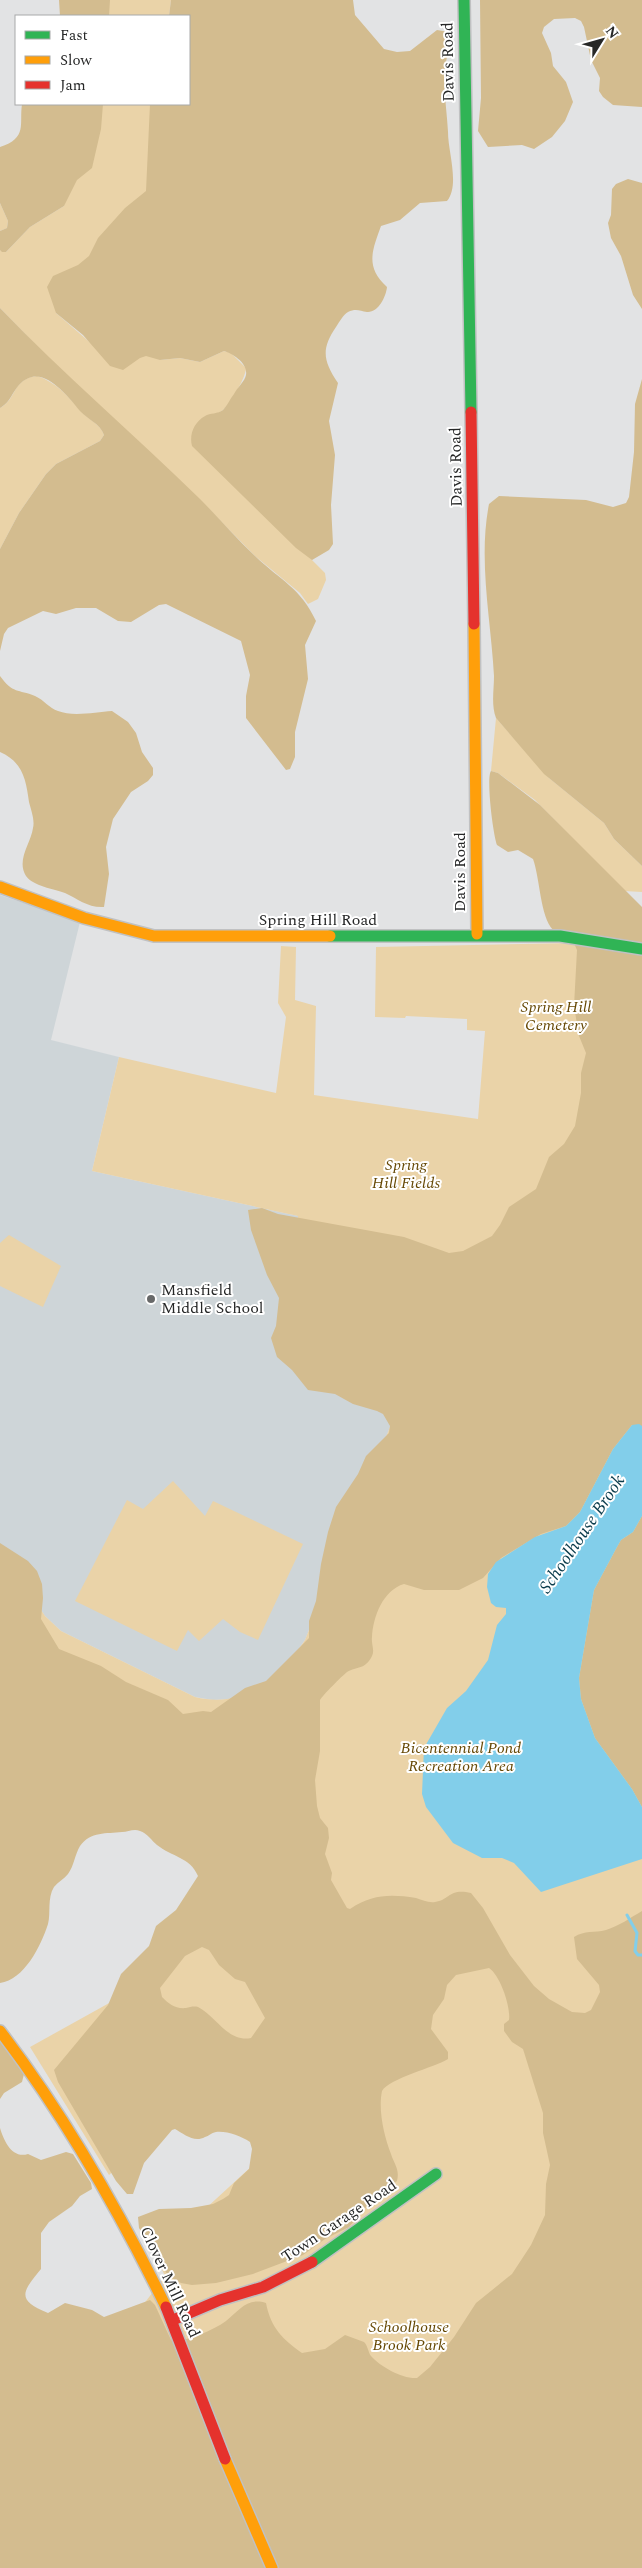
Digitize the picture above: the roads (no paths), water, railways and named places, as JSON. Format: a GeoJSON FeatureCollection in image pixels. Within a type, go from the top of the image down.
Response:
{"type":"FeatureCollection","features":[{"type":"Feature","properties":{"kind":"street","name":"Davis Road"},"geometry":{"type":"LineString","coordinates":[[464,0],[466,228],[476,719],[477,934]]}},
{"type":"Feature","properties":{"kind":"street","name":"Spring Hill Road"},"geometry":{"type":"LineString","coordinates":[[0,887],[84,918],[154,936],[477,934],[560,936],[642,949]]}},
{"type":"Feature","properties":{"kind":"street","name":"Clover Mill Road"},"geometry":{"type":"LineString","coordinates":[[0,2031],[34,2075],[79,2146],[132,2236],[173,2320],[230,2474],[272,2568]]}},
{"type":"Feature","properties":{"kind":"street","name":"Town Garage Road"},"geometry":{"type":"LineString","coordinates":[[173,2320],[220,2300],[263,2287],[303,2268],[436,2174]]}},
{"type":"Feature","properties":{"kind":"water"},"geometry":{"type":"Polygon","coordinates":[[[639,1424],[642,1426],[642,1516],[633,1532],[621,1540],[594,1590],[579,1678],[581,1699],[595,1738],[632,1789],[642,1807],[642,1859],[541,1892],[514,1863],[502,1858],[482,1858],[453,1843],[426,1807],[422,1794],[424,1748],[447,1708],[466,1691],[488,1660],[497,1625],[506,1614],[506,1608],[496,1607],[491,1603],[487,1587],[488,1574],[496,1562],[535,1537],[566,1526],[580,1512],[613,1449],[632,1425],[639,1424]]]}},
{"type":"Feature","properties":{"kind":"waterway","name":"Schoolhouse Brook"},"geometry":{"type":"LineString","coordinates":[[627,1915],[637,1933],[635,1951],[638,1955],[642,1955]]}},
{"type":"Feature","properties":{"kind":"place","name":"Mansfield Middle School"},"geometry":{"type":"Point","coordinates":[151,1299]}},
{"type":"Feature","properties":{"kind":"park label","name":"Spring Hill Cemetery"},"geometry":{"type":"Point","coordinates":[556,1016]}},
{"type":"Feature","properties":{"kind":"park label","name":"Spring Hill Fields"},"geometry":{"type":"Point","coordinates":[406,1174]}},
{"type":"Feature","properties":{"kind":"park label","name":"Bicentennial Pond Recreation Area"},"geometry":{"type":"Point","coordinates":[461,1757]}},
{"type":"Feature","properties":{"kind":"park label","name":"Schoolhouse Brook Park"},"geometry":{"type":"Point","coordinates":[409,2336]}}]}
